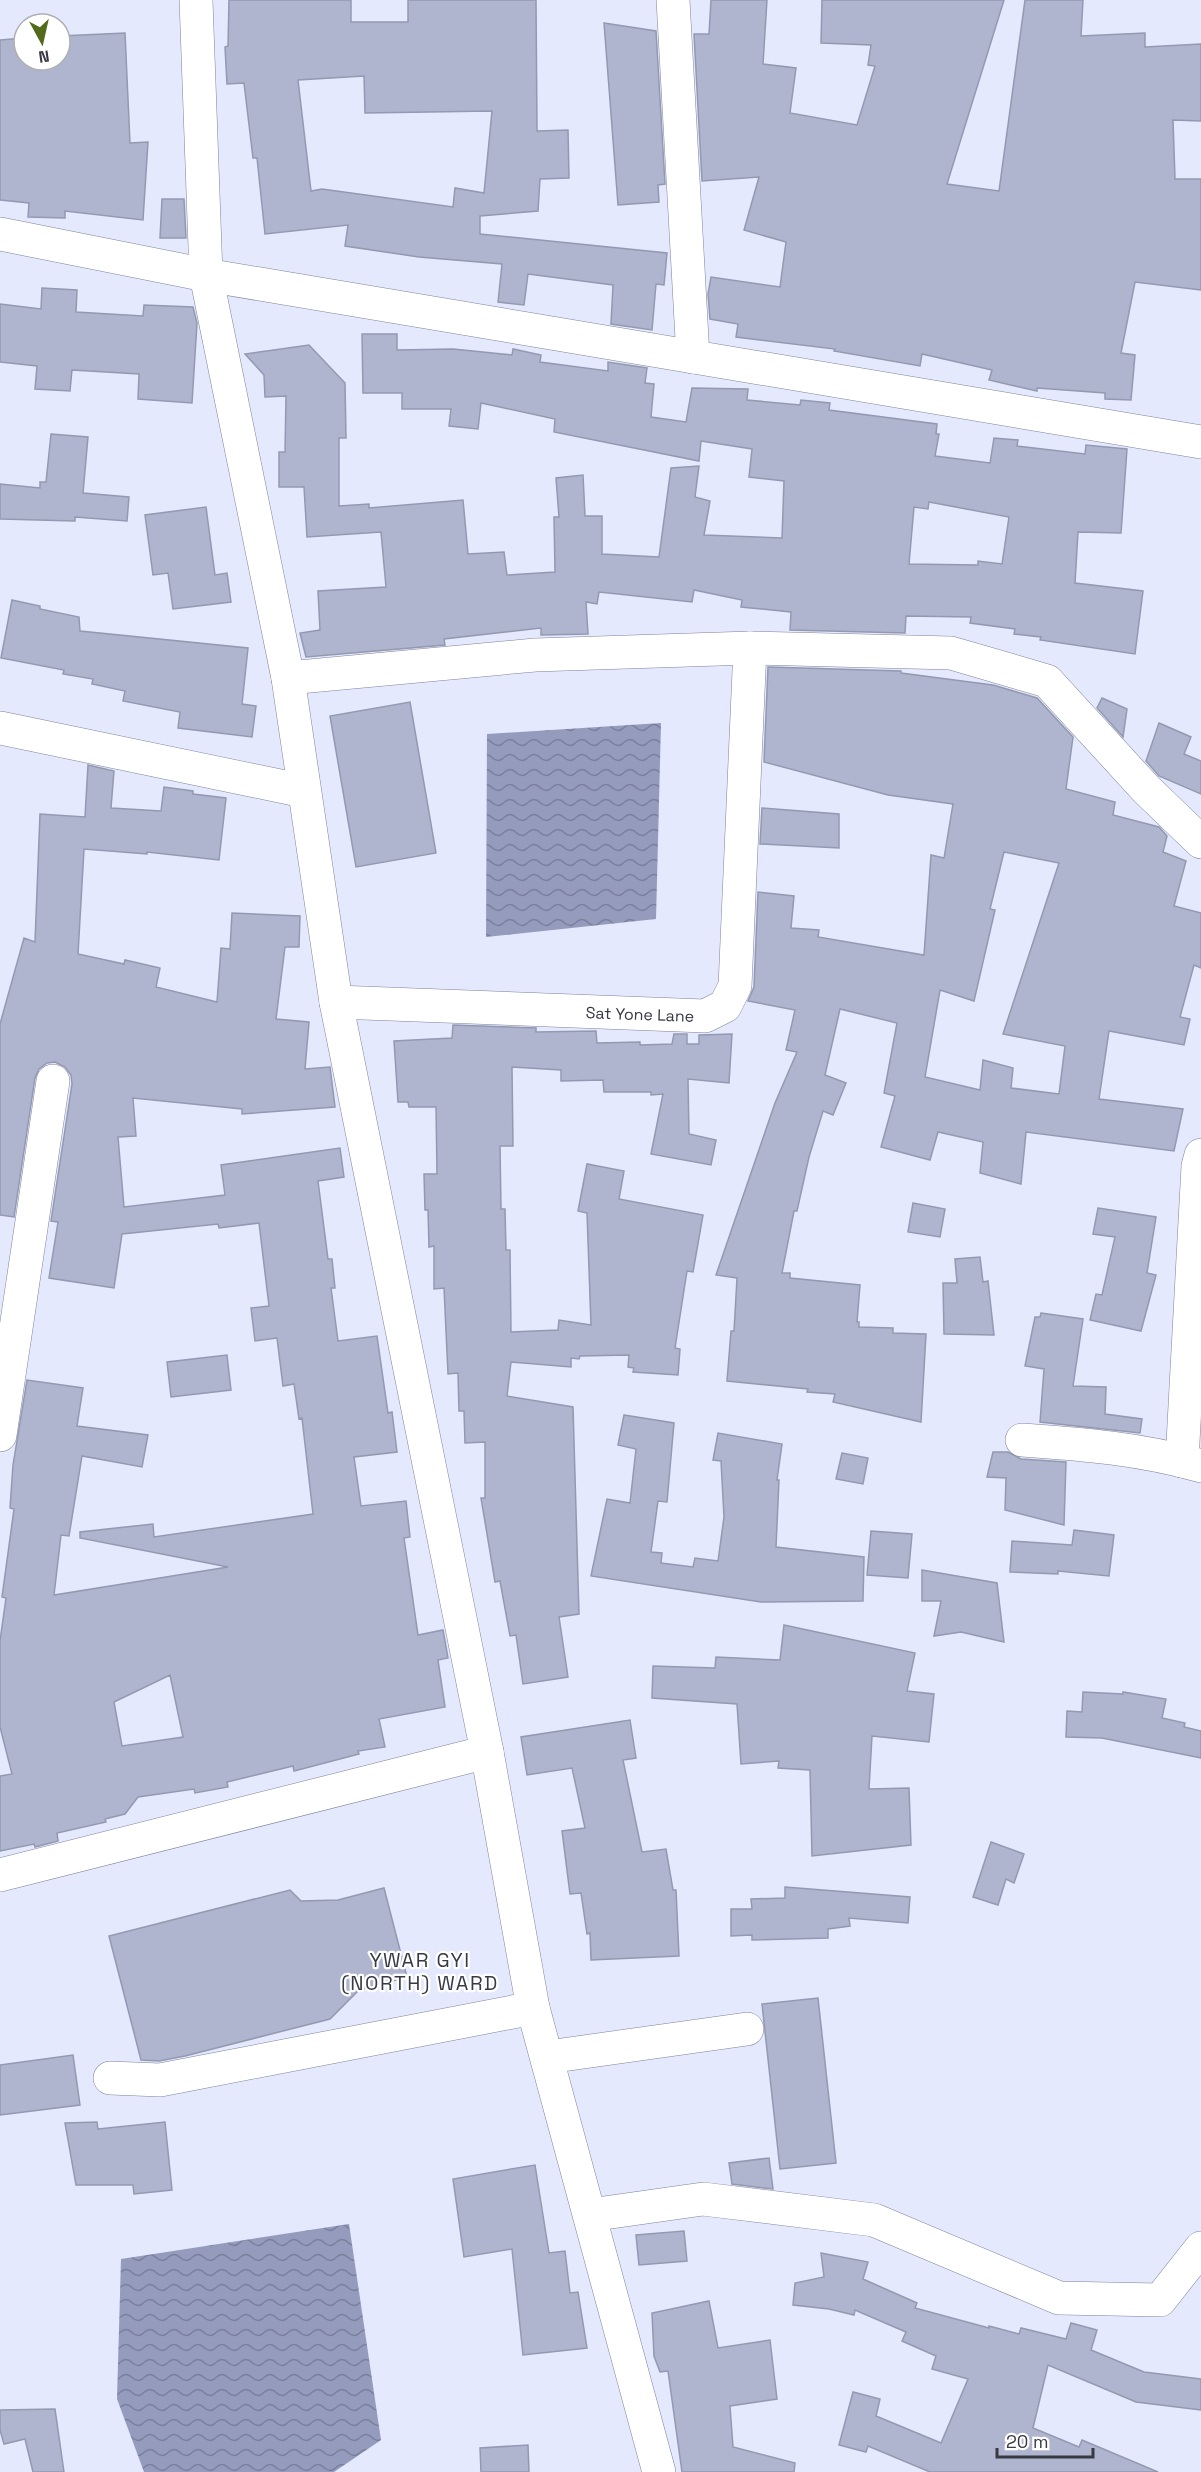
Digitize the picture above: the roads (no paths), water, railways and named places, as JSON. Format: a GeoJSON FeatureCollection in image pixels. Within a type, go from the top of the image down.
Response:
{"type":"FeatureCollection","features":[{"type":"Feature","properties":{"kind":"street"},"geometry":{"type":"LineString","coordinates":[[196,0],[206,275],[288,678],[336,1002],[487,1752],[533,2008],[659,2472]]}},
{"type":"Feature","properties":{"kind":"street"},"geometry":{"type":"LineString","coordinates":[[673,0],[693,357]]}},
{"type":"Feature","properties":{"kind":"street"},"geometry":{"type":"LineString","coordinates":[[0,234],[206,275],[1201,442]]}},
{"type":"Feature","properties":{"kind":"street"},"geometry":{"type":"LineString","coordinates":[[288,678],[535,655],[750,648],[951,653],[1047,681],[1146,789],[1201,842]]}},
{"type":"Feature","properties":{"kind":"street","name":"Sat Yone Lane"},"geometry":{"type":"LineString","coordinates":[[336,1002],[705,1017],[725,1006],[735,986],[750,648]]}},
{"type":"Feature","properties":{"kind":"street"},"geometry":{"type":"LineString","coordinates":[[0,728],[304,791]]}},
{"type":"Feature","properties":{"kind":"street"},"geometry":{"type":"LineString","coordinates":[[0,1435],[53,1081]]}},
{"type":"Feature","properties":{"kind":"street"},"geometry":{"type":"LineString","coordinates":[[1022,1440],[1092,1445],[1191,1464],[1198,1166],[1201,1155]]}},
{"type":"Feature","properties":{"kind":"street"},"geometry":{"type":"LineString","coordinates":[[0,1875],[487,1752]]}},
{"type":"Feature","properties":{"kind":"street"},"geometry":{"type":"LineString","coordinates":[[110,2078],[160,2080],[533,2008]]}},
{"type":"Feature","properties":{"kind":"street"},"geometry":{"type":"LineString","coordinates":[[548,2057],[747,2029]]}},
{"type":"Feature","properties":{"kind":"street"},"geometry":{"type":"LineString","coordinates":[[590,2215],[703,2199],[874,2220],[1059,2298],[1160,2300],[1201,2248]]}},
{"type":"Feature","properties":{"kind":"water"},"geometry":{"type":"Polygon","coordinates":[[[661,723],[656,919],[486,937],[487,734],[661,723]]]}},
{"type":"Feature","properties":{"kind":"water"},"geometry":{"type":"Polygon","coordinates":[[[349,2224],[381,2440],[334,2472],[144,2472],[117,2399],[121,2259],[349,2224]]]}},
{"type":"Feature","properties":{"kind":"district","name":"YWAR GYI (NORTH) WARD"},"geometry":{"type":"Point","coordinates":[420,1972]}}]}
